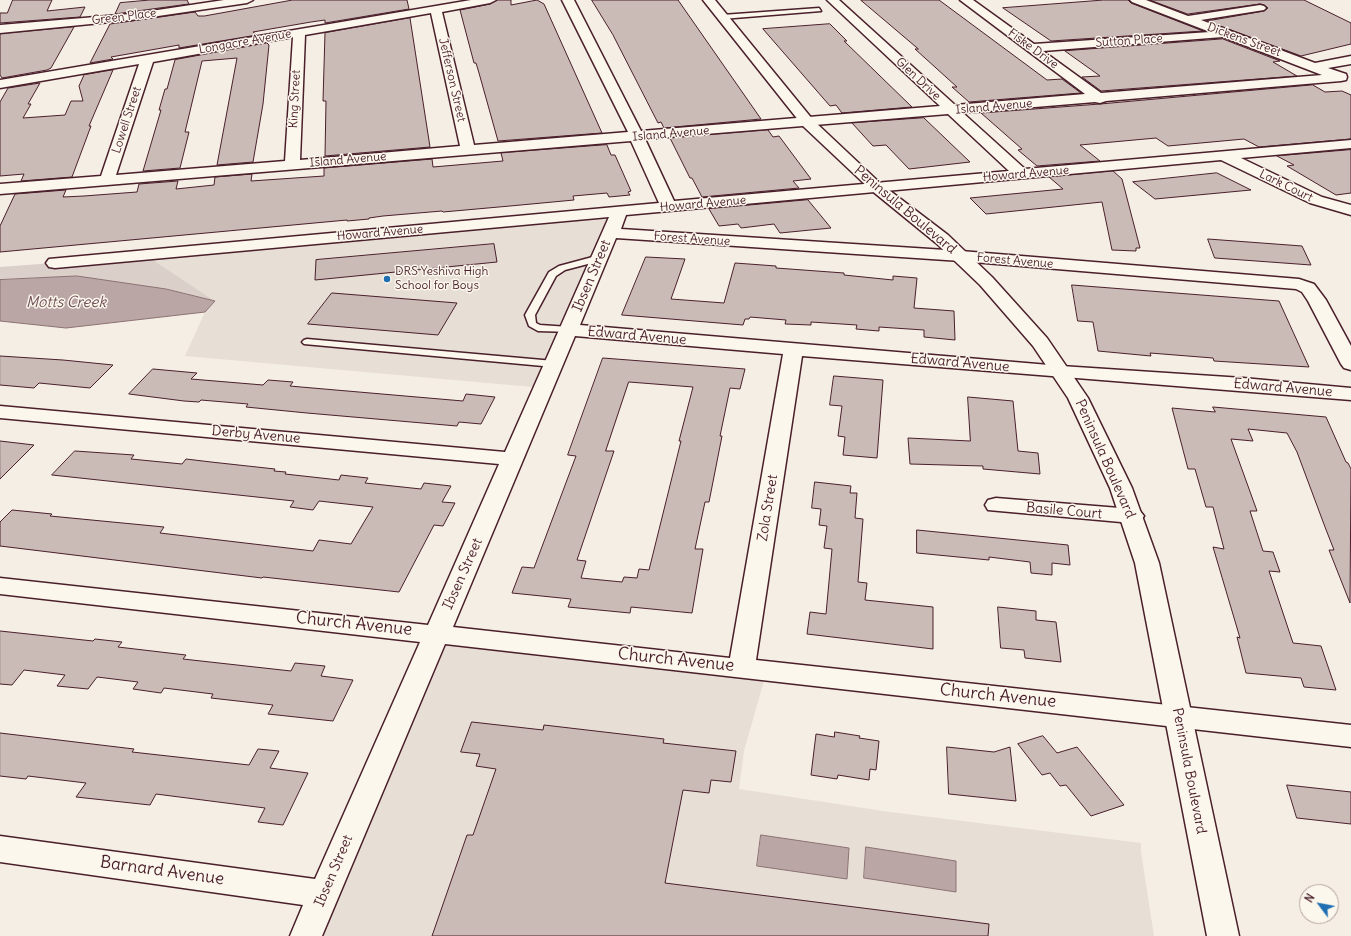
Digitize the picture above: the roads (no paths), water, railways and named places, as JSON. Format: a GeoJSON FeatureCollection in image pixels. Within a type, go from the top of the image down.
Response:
{"type":"FeatureCollection","features":[{"type":"Feature","properties":{"kind":"street","name":"Green Place"},"geometry":{"type":"LineString","coordinates":[[0,29],[131,17],[248,0]]}},
{"type":"Feature","properties":{"kind":"street","name":"Longacre Avenue"},"geometry":{"type":"LineString","coordinates":[[0,84],[490,0]]}},
{"type":"Feature","properties":{"kind":"street"},"geometry":{"type":"LineString","coordinates":[[568,0],[637,137],[669,207]]}},
{"type":"Feature","properties":{"kind":"street","name":"Peninsula Boulevard"},"geometry":{"type":"LineString","coordinates":[[709,0],[808,123],[836,152],[876,187],[961,256],[986,281],[1040,342],[1078,398],[1099,440],[1132,516],[1147,563],[1223,936]]}},
{"type":"Feature","properties":{"kind":"street","name":"Glen Drive"},"geometry":{"type":"LineString","coordinates":[[833,0],[1021,174]]}},
{"type":"Feature","properties":{"kind":"street","name":"Fiske Drive"},"geometry":{"type":"LineString","coordinates":[[966,0],[1100,99]]}},
{"type":"Feature","properties":{"kind":"street","name":"Dickens Street"},"geometry":{"type":"LineString","coordinates":[[1136,0],[1346,79]]}},
{"type":"Feature","properties":{"kind":"street"},"geometry":{"type":"LineString","coordinates":[[1186,19],[1260,8]]}},
{"type":"Feature","properties":{"kind":"street","name":"Jefferson Street"},"geometry":{"type":"LineString","coordinates":[[436,10],[468,150]]}},
{"type":"Feature","properties":{"kind":"street","name":"King Street"},"geometry":{"type":"LineString","coordinates":[[292,165],[299,33]]}},
{"type":"Feature","properties":{"kind":"street","name":"Sutton Place"},"geometry":{"type":"LineString","coordinates":[[1032,48],[1226,34]]}},
{"type":"Feature","properties":{"kind":"street","name":"Lowell Street"},"geometry":{"type":"LineString","coordinates":[[107,180],[147,60]]}},
{"type":"Feature","properties":{"kind":"street"},"geometry":{"type":"LineString","coordinates":[[1316,67],[1351,60]]}},
{"type":"Feature","properties":{"kind":"street","name":"Island Avenue"},"geometry":{"type":"LineString","coordinates":[[0,189],[1346,79]]}},
{"type":"Feature","properties":{"kind":"street","name":"Howard Avenue"},"geometry":{"type":"LineString","coordinates":[[55,262],[1351,144]]}},
{"type":"Feature","properties":{"kind":"street","name":"Lark Court"},"geometry":{"type":"LineString","coordinates":[[1224,156],[1316,200],[1351,210]]}},
{"type":"Feature","properties":{"kind":"street","name":"Ibsen Street"},"geometry":{"type":"LineString","coordinates":[[306,936],[620,211]]}},
{"type":"Feature","properties":{"kind":"street","name":"Forest Avenue"},"geometry":{"type":"LineString","coordinates":[[611,233],[961,256],[1283,282],[1308,288],[1317,300],[1351,364]]}},
{"type":"Feature","properties":{"kind":"street","name":"Edward Avenue"},"geometry":{"type":"LineString","coordinates":[[569,330],[1061,372],[1243,384],[1351,394]]}},
{"type":"Feature","properties":{"kind":"street","name":"Zola Street"},"geometry":{"type":"LineString","coordinates":[[742,668],[793,349]]}},
{"type":"Feature","properties":{"kind":"street","name":"Derby Avenue"},"geometry":{"type":"LineString","coordinates":[[0,412],[513,459]]}},
{"type":"Feature","properties":{"kind":"street","name":"Basile Court"},"geometry":{"type":"LineString","coordinates":[[996,505],[1132,516]]}},
{"type":"Feature","properties":{"kind":"street","name":"Church Avenue"},"geometry":{"type":"LineString","coordinates":[[0,586],[437,633],[1351,736]]}},
{"type":"Feature","properties":{"kind":"street","name":"Barnard Avenue"},"geometry":{"type":"LineString","coordinates":[[0,849],[324,894]]}},
{"type":"Feature","properties":{"kind":"lane"},"geometry":{"type":"LineString","coordinates":[[722,17],[820,10]]}},
{"type":"Feature","properties":{"kind":"lane"},"geometry":{"type":"LineString","coordinates":[[569,330],[538,328],[532,324],[530,315],[552,274],[562,268],[600,258]]}},
{"type":"Feature","properties":{"kind":"lane"},"geometry":{"type":"LineString","coordinates":[[307,342],[554,364]]}},
{"type":"Feature","properties":{"kind":"water","name":"Motts Creek"},"geometry":{"type":"Polygon","coordinates":[[[77,276],[166,289],[215,301],[205,312],[66,328],[0,321],[0,280],[77,276]]]}},
{"type":"Feature","properties":{"kind":"water"},"geometry":{"type":"Polygon","coordinates":[[[761,835],[849,848],[847,879],[757,866],[761,835]]]}},
{"type":"Feature","properties":{"kind":"water"},"geometry":{"type":"Polygon","coordinates":[[[866,847],[956,861],[956,892],[864,878],[866,847]]]}},
{"type":"Feature","properties":{"kind":"place","name":"DRS Yeshiva High School for Boys"},"geometry":{"type":"Point","coordinates":[387,279]}}]}
